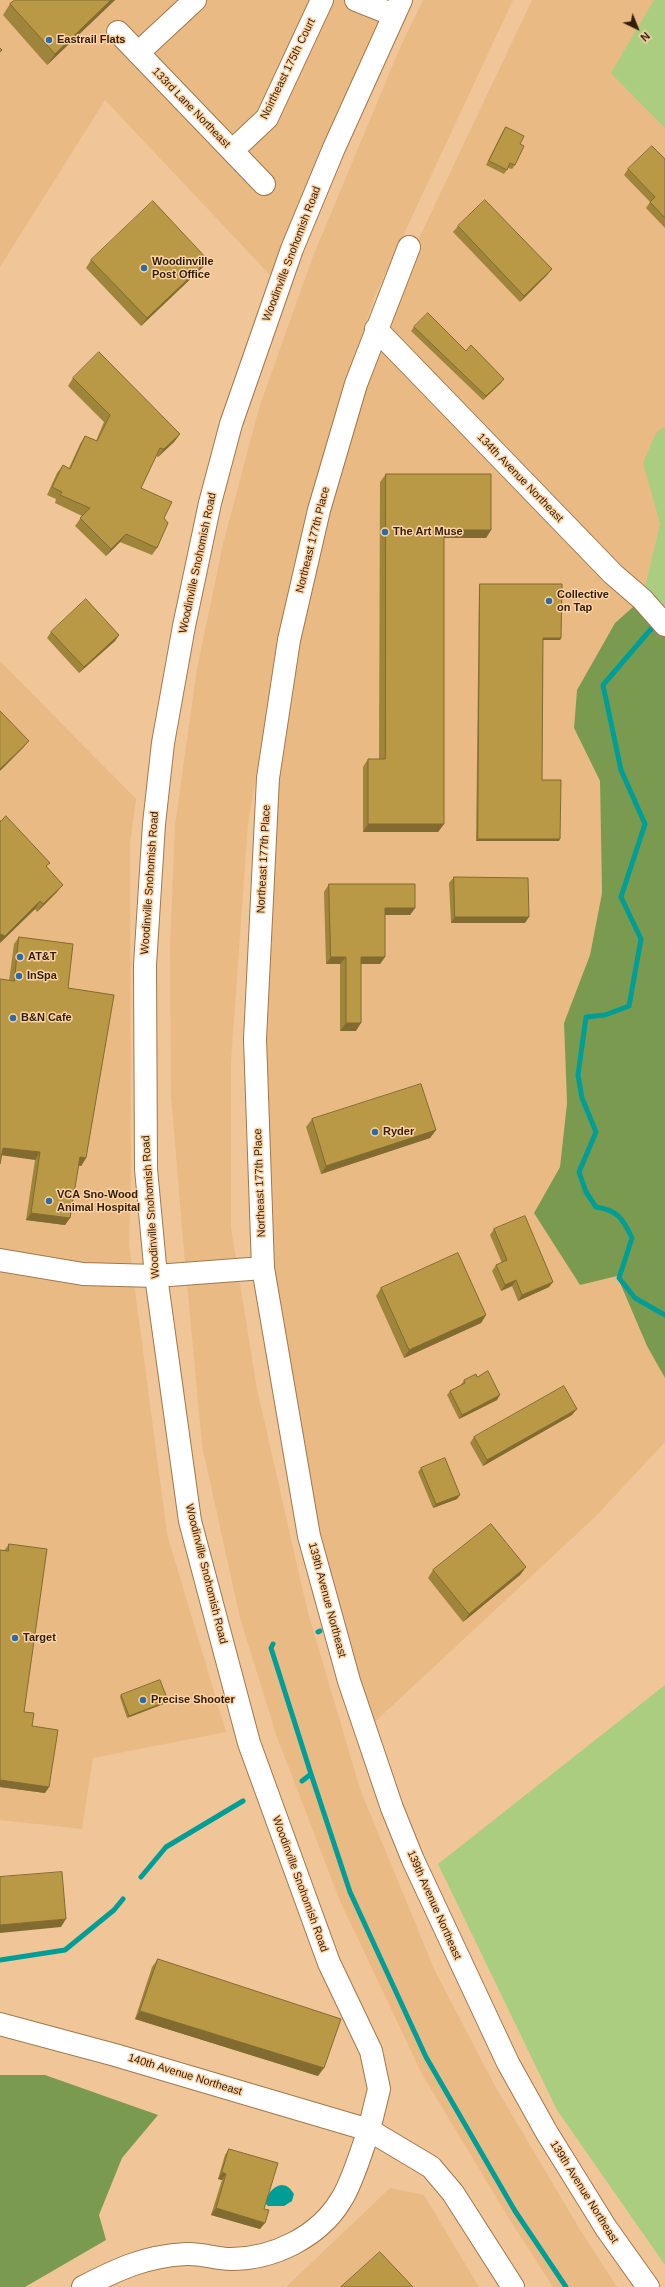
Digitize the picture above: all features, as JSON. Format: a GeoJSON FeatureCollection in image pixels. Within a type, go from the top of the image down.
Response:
{"type":"FeatureCollection","features":[{"type":"Feature","properties":{"kind":"street"},"geometry":{"type":"LineString","coordinates":[[138,53],[195,0]]}},
{"type":"Feature","properties":{"kind":"street","name":"Noirtheast 175th Court"},"geometry":{"type":"LineString","coordinates":[[232,150],[267,118],[322,0]]}},
{"type":"Feature","properties":{"kind":"street"},"geometry":{"type":"LineString","coordinates":[[356,0],[398,7]]}},
{"type":"Feature","properties":{"kind":"street","name":"Woodinville Snohomish Road"},"geometry":{"type":"LineString","coordinates":[[83,2287],[121,2268],[143,2260],[187,2254],[231,2259],[268,2254],[295,2244],[320,2225],[342,2200],[369,2130],[379,2089],[371,2051],[329,1963],[249,1743],[190,1521],[156,1276],[146,1169],[145,965],[154,824],[174,680],[210,503],[246,379],[295,242],[334,148],[398,7]]}},
{"type":"Feature","properties":{"kind":"street","name":"133rd Lane Northeast"},"geometry":{"type":"LineString","coordinates":[[118,32],[264,184]]}},
{"type":"Feature","properties":{"kind":"street","name":"Northeast 177th Place"},"geometry":{"type":"LineString","coordinates":[[302,1488],[263,1268],[255,1039],[268,778],[289,640],[319,510],[349,407],[376,329],[409,247]]}},
{"type":"Feature","properties":{"kind":"street","name":"134th Avenue Northeast"},"geometry":{"type":"LineString","coordinates":[[376,329],[608,569],[642,599],[665,625]]}},
{"type":"Feature","properties":{"kind":"street"},"geometry":{"type":"LineString","coordinates":[[0,1260],[83,1274],[156,1276],[263,1268]]}},
{"type":"Feature","properties":{"kind":"street","name":"139th Avenue Northeast"},"geometry":{"type":"LineString","coordinates":[[302,1488],[309,1536],[349,1681],[368,1738],[413,1860],[458,1960],[526,2095],[547,2133],[606,2228],[648,2287]]}},
{"type":"Feature","properties":{"kind":"street","name":"140th Avenue Northeast"},"geometry":{"type":"LineString","coordinates":[[0,2024],[115,2055],[369,2130]]}},
{"type":"Feature","properties":{"kind":"street"},"geometry":{"type":"LineString","coordinates":[[369,2130],[431,2167],[453,2193],[513,2287]]}},
{"type":"Feature","properties":{"kind":"shaded area"},"geometry":{"type":"Polygon","coordinates":[[[0,0],[406,0],[285,291],[105,100],[0,267],[0,0]]]}},
{"type":"Feature","properties":{"kind":"shaded area"},"geometry":{"type":"Polygon","coordinates":[[[423,0],[513,0],[374,298],[340,405],[276,658],[248,824],[231,1061],[231,1228],[257,1389],[307,1609],[360,1789],[435,1971],[495,2086],[579,2228],[617,2287],[553,2287],[508,2217],[422,2074],[340,1901],[277,1737],[240,1618],[202,1445],[183,1240],[171,1095],[170,948],[175,825],[197,669],[223,544],[259,408],[312,259],[399,50],[423,0]]]}},
{"type":"Feature","properties":{"kind":"shaded area"},"geometry":{"type":"Polygon","coordinates":[[[532,0],[665,0],[665,426],[651,492],[660,524],[642,599],[615,623],[577,690],[574,728],[600,781],[602,893],[590,955],[564,1023],[567,1103],[560,1167],[534,1213],[616,1276],[647,1346],[665,1378],[665,1442],[595,1517],[365,1731],[349,1681],[263,1268],[255,1039],[289,640],[376,329],[532,0]]]}},
{"type":"Feature","properties":{"kind":"shaded area"},"geometry":{"type":"Polygon","coordinates":[[[0,661],[136,799],[130,843],[131,1161],[129,1244],[167,1534],[226,1732],[93,1758],[82,1829],[0,1820],[0,661]]]}},
{"type":"Feature","properties":{"kind":"shaded area"},"geometry":{"type":"Polygon","coordinates":[[[390,2188],[424,2195],[479,2287],[286,2287],[390,2188]]]}},
{"type":"Feature","properties":{"kind":"green space"},"geometry":{"type":"Polygon","coordinates":[[[654,0],[665,0],[665,128],[611,73],[654,0]]]}},
{"type":"Feature","properties":{"kind":"green space"},"geometry":{"type":"Polygon","coordinates":[[[665,426],[665,625],[642,599],[660,524],[643,463],[656,433],[665,426]]]}},
{"type":"Feature","properties":{"kind":"green space"},"geometry":{"type":"Polygon","coordinates":[[[642,599],[665,625],[665,1378],[647,1346],[617,1276],[580,1285],[534,1213],[560,1167],[567,1103],[564,1023],[590,955],[602,893],[600,781],[574,728],[577,690],[615,623],[642,599]]]}},
{"type":"Feature","properties":{"kind":"green space"},"geometry":{"type":"Polygon","coordinates":[[[665,1685],[665,2265],[557,2110],[438,1864],[665,1685]]]}},
{"type":"Feature","properties":{"kind":"green space"},"geometry":{"type":"Polygon","coordinates":[[[0,2075],[45,2075],[158,2115],[122,2158],[99,2215],[106,2240],[25,2287],[0,2287],[0,2075]]]}},
{"type":"Feature","properties":{"kind":"water"},"geometry":{"type":"Polygon","coordinates":[[[281,2185],[288,2187],[294,2194],[292,2201],[284,2206],[268,2206],[265,2203],[267,2197],[273,2189],[281,2185]]]}},
{"type":"Feature","properties":{"kind":"building","name":"Eastrail Flats"},"geometry":{"type":"Polygon","coordinates":[[[15,0],[111,0],[55,54],[10,4],[15,0]]]}},
{"type":"Feature","properties":{"kind":"building"},"geometry":{"type":"Polygon","coordinates":[[[506,127],[524,136],[520,144],[524,146],[515,165],[510,163],[507,170],[489,161],[506,127]]]}},
{"type":"Feature","properties":{"kind":"building"},"geometry":{"type":"Polygon","coordinates":[[[652,146],[665,159],[665,218],[650,202],[655,197],[628,169],[652,146]]]}},
{"type":"Feature","properties":{"kind":"building"},"geometry":{"type":"Polygon","coordinates":[[[485,200],[552,269],[524,296],[458,226],[485,200]]]}},
{"type":"Feature","properties":{"kind":"building","name":"Woodinville Post Office"},"geometry":{"type":"Polygon","coordinates":[[[153,201],[208,260],[147,318],[91,260],[153,201]]]}},
{"type":"Feature","properties":{"kind":"building"},"geometry":{"type":"Polygon","coordinates":[[[428,313],[466,351],[471,345],[504,379],[486,396],[414,327],[428,313]]]}},
{"type":"Feature","properties":{"kind":"building"},"geometry":{"type":"Polygon","coordinates":[[[99,352],[180,434],[164,449],[160,448],[141,488],[172,502],[164,518],[168,523],[157,548],[126,534],[111,549],[80,518],[90,508],[60,495],[62,492],[52,487],[63,465],[70,469],[85,436],[97,441],[110,415],[73,378],[99,352]]]}},
{"type":"Feature","properties":{"kind":"building"},"geometry":{"type":"Polygon","coordinates":[[[386,474],[491,474],[491,530],[444,530],[444,824],[368,824],[368,759],[385,759],[386,474]]]}},
{"type":"Feature","properties":{"kind":"building"},"geometry":{"type":"Polygon","coordinates":[[[480,584],[562,584],[561,638],[543,638],[542,780],[561,780],[560,839],[478,839],[480,584]]]}},
{"type":"Feature","properties":{"kind":"building"},"geometry":{"type":"Polygon","coordinates":[[[86,599],[119,635],[84,667],[51,632],[86,599]]]}},
{"type":"Feature","properties":{"kind":"building"},"geometry":{"type":"Polygon","coordinates":[[[0,711],[29,741],[0,769],[0,711]]]}},
{"type":"Feature","properties":{"kind":"building"},"geometry":{"type":"Polygon","coordinates":[[[6,816],[50,863],[46,866],[63,885],[43,904],[40,901],[5,936],[0,934],[0,821],[6,816]]]}},
{"type":"Feature","properties":{"kind":"building"},"geometry":{"type":"Polygon","coordinates":[[[454,877],[528,878],[529,917],[455,917],[454,877]]]}},
{"type":"Feature","properties":{"kind":"building"},"geometry":{"type":"Polygon","coordinates":[[[329,884],[415,884],[415,908],[385,908],[385,957],[361,957],[361,1023],[346,1023],[346,957],[331,957],[329,884]]]}},
{"type":"Feature","properties":{"kind":"building"},"geometry":{"type":"Polygon","coordinates":[[[19,937],[73,944],[68,988],[114,995],[86,1158],[80,1157],[70,1218],[31,1213],[40,1152],[3,1148],[0,1164],[0,979],[14,981],[19,937]]]}},
{"type":"Feature","properties":{"kind":"building"},"geometry":{"type":"Polygon","coordinates":[[[421,1084],[436,1130],[326,1166],[312,1119],[421,1084]]]}},
{"type":"Feature","properties":{"kind":"building"},"geometry":{"type":"Polygon","coordinates":[[[525,1216],[553,1282],[522,1295],[516,1280],[505,1285],[496,1265],[507,1260],[494,1229],[525,1216]]]}},
{"type":"Feature","properties":{"kind":"building"},"geometry":{"type":"Polygon","coordinates":[[[458,1253],[486,1315],[409,1350],[381,1288],[458,1253]]]}},
{"type":"Feature","properties":{"kind":"building"},"geometry":{"type":"Polygon","coordinates":[[[488,1371],[500,1395],[462,1415],[450,1391],[465,1383],[464,1380],[476,1374],[477,1377],[488,1371]]]}},
{"type":"Feature","properties":{"kind":"building"},"geometry":{"type":"Polygon","coordinates":[[[564,1386],[577,1409],[487,1460],[474,1437],[564,1386]]]}},
{"type":"Feature","properties":{"kind":"building"},"geometry":{"type":"Polygon","coordinates":[[[445,1458],[460,1495],[436,1504],[421,1468],[445,1458]]]}},
{"type":"Feature","properties":{"kind":"building"},"geometry":{"type":"Polygon","coordinates":[[[491,1524],[526,1567],[469,1614],[433,1570],[491,1524]]]}},
{"type":"Feature","properties":{"kind":"building","name":"Target"},"geometry":{"type":"Polygon","coordinates":[[[9,1544],[47,1549],[24,1712],[34,1713],[32,1726],[58,1730],[49,1787],[0,1780],[0,1550],[8,1551],[9,1544]]]}},
{"type":"Feature","properties":{"kind":"building","name":"Precise Shooter"},"geometry":{"type":"Polygon","coordinates":[[[160,1680],[168,1701],[129,1716],[121,1695],[160,1680]]]}},
{"type":"Feature","properties":{"kind":"building"},"geometry":{"type":"Polygon","coordinates":[[[62,1872],[66,1919],[0,1925],[0,1877],[62,1872]]]}},
{"type":"Feature","properties":{"kind":"building"},"geometry":{"type":"Polygon","coordinates":[[[158,1959],[341,2019],[324,2068],[140,2011],[158,1959]]]}},
{"type":"Feature","properties":{"kind":"building"},"geometry":{"type":"Polygon","coordinates":[[[229,2149],[278,2163],[264,2209],[269,2210],[265,2223],[216,2208],[226,2174],[222,2172],[229,2149]]]}},
{"type":"Feature","properties":{"kind":"building"},"geometry":{"type":"Polygon","coordinates":[[[380,2252],[413,2287],[341,2287],[380,2252]]]}},
{"type":"Feature","properties":{"kind":"waterway"},"geometry":{"type":"LineString","coordinates":[[651,629],[603,685],[621,770],[645,824],[621,897],[641,939],[629,1006],[605,1015],[586,1017],[578,1075],[582,1098],[596,1132],[579,1172],[586,1192],[596,1207],[610,1210],[619,1216],[632,1238],[619,1278],[635,1298],[665,1315]]}},
{"type":"Feature","properties":{"kind":"waterway"},"geometry":{"type":"LineString","coordinates":[[273,1644],[271,1648],[311,1774],[302,1781]]}},
{"type":"Feature","properties":{"kind":"waterway"},"geometry":{"type":"LineString","coordinates":[[311,1774],[350,1892],[426,2057],[515,2211],[566,2287]]}},
{"type":"Feature","properties":{"kind":"waterway"},"geometry":{"type":"LineString","coordinates":[[141,1877],[166,1847],[243,1801]]}},
{"type":"Feature","properties":{"kind":"waterway"},"geometry":{"type":"LineString","coordinates":[[0,1960],[65,1950],[114,1910],[123,1899]]}},
{"type":"Feature","properties":{"kind":"place","name":"Eastrail Flats"},"geometry":{"type":"Point","coordinates":[49,40]}},
{"type":"Feature","properties":{"kind":"place","name":"Woodinville Post Office"},"geometry":{"type":"Point","coordinates":[144,268]}},
{"type":"Feature","properties":{"kind":"place","name":"The Art Muse"},"geometry":{"type":"Point","coordinates":[385,532]}},
{"type":"Feature","properties":{"kind":"place","name":"Collective on Tap"},"geometry":{"type":"Point","coordinates":[549,601]}},
{"type":"Feature","properties":{"kind":"place","name":"AT&T"},"geometry":{"type":"Point","coordinates":[20,957]}},
{"type":"Feature","properties":{"kind":"place","name":"InSpa"},"geometry":{"type":"Point","coordinates":[19,976]}},
{"type":"Feature","properties":{"kind":"place","name":"B&N Cafe"},"geometry":{"type":"Point","coordinates":[13,1018]}},
{"type":"Feature","properties":{"kind":"place","name":"Ryder"},"geometry":{"type":"Point","coordinates":[375,1132]}},
{"type":"Feature","properties":{"kind":"place","name":"VCA Sno-Wood Animal Hospital"},"geometry":{"type":"Point","coordinates":[49,1201]}},
{"type":"Feature","properties":{"kind":"place","name":"Target"},"geometry":{"type":"Point","coordinates":[15,1638]}},
{"type":"Feature","properties":{"kind":"place","name":"Precise Shooter"},"geometry":{"type":"Point","coordinates":[143,1700]}}]}
